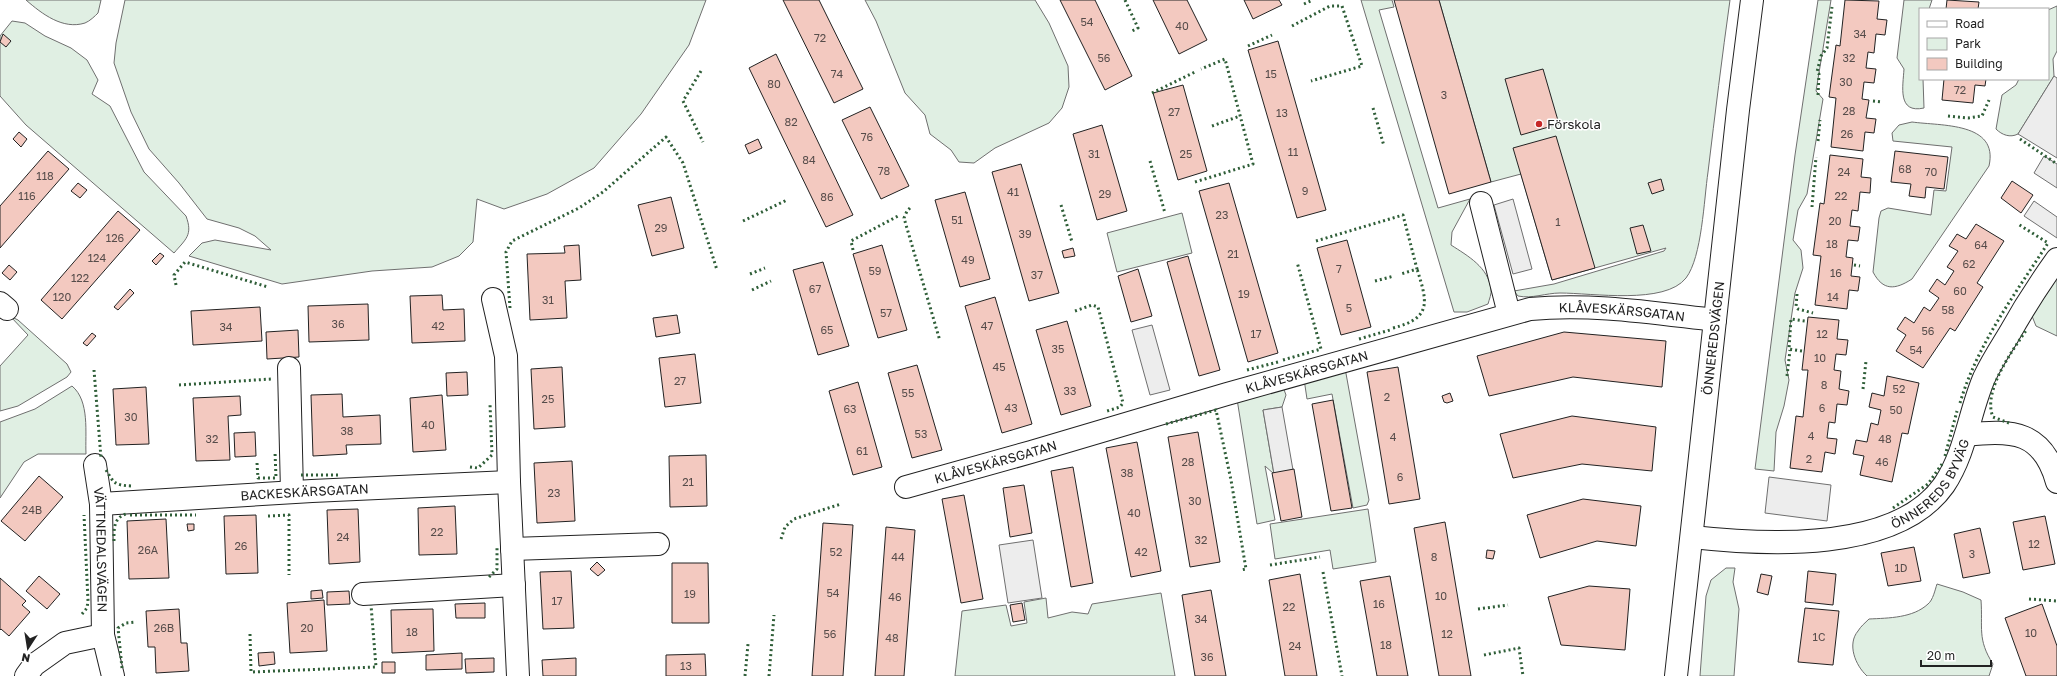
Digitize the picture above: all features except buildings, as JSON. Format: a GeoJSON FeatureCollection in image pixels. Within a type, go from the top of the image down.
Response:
{"type":"FeatureCollection","features":[{"type":"Feature","properties":{"kind":"street","name":"ÖNNEREDSVÄGEN"},"geometry":{"type":"LineString","coordinates":[[1676,676],[1738,110],[1752,0]]}},
{"type":"Feature","properties":{"kind":"street"},"geometry":{"type":"LineString","coordinates":[[1481,203],[1509,314]]}},
{"type":"Feature","properties":{"kind":"street","name":"ÖNNEREDS BYVÄG"},"geometry":{"type":"LineString","coordinates":[[1692,537],[1762,543],[1863,534],[1896,524],[1930,501],[1944,485],[1967,435],[1984,378],[2036,288],[2057,260]]}},
{"type":"Feature","properties":{"kind":"street"},"geometry":{"type":"LineString","coordinates":[[493,299],[506,356],[509,482],[518,676]]}},
{"type":"Feature","properties":{"kind":"street","name":"KLÅVESKÄRSGATAN"},"geometry":{"type":"LineString","coordinates":[[906,487],[1509,314],[1561,306],[1597,307],[1715,320]]}},
{"type":"Feature","properties":{"kind":"street"},"geometry":{"type":"LineString","coordinates":[[288,368],[292,492]]}},
{"type":"Feature","properties":{"kind":"street"},"geometry":{"type":"LineString","coordinates":[[1967,435],[1989,432],[2027,437],[2036,443],[2046,454],[2053,466],[2057,482]]}},
{"type":"Feature","properties":{"kind":"street","name":"VÄTTNEDALSVÄGEN"},"geometry":{"type":"LineString","coordinates":[[95,464],[101,504],[103,635],[113,676]]}},
{"type":"Feature","properties":{"kind":"street","name":"BACKESKÄRSGATAN"},"geometry":{"type":"LineString","coordinates":[[101,504],[292,492],[509,482]]}},
{"type":"Feature","properties":{"kind":"street"},"geometry":{"type":"LineString","coordinates":[[512,549],[658,544]]}},
{"type":"Feature","properties":{"kind":"street"},"geometry":{"type":"LineString","coordinates":[[363,594],[514,585]]}},
{"type":"Feature","properties":{"kind":"street"},"geometry":{"type":"LineString","coordinates":[[26,676],[34,665],[65,643],[103,635]]}},
{"type":"Feature","properties":{"kind":"green space"},"geometry":{"type":"Polygon","coordinates":[[[26,0],[101,0],[98,13],[87,22],[77,25],[53,19],[26,0]]]}},
{"type":"Feature","properties":{"kind":"green space"},"geometry":{"type":"Polygon","coordinates":[[[125,0],[706,0],[689,45],[641,114],[594,168],[547,194],[504,209],[477,199],[473,242],[459,256],[432,267],[372,271],[282,284],[189,256],[202,243],[215,240],[271,250],[255,236],[239,228],[207,219],[179,183],[149,149],[131,112],[114,63],[116,43],[125,0]]]}},
{"type":"Feature","properties":{"kind":"green space"},"geometry":{"type":"Polygon","coordinates":[[[865,0],[1035,0],[1049,23],[1068,66],[1069,87],[1062,108],[1049,123],[995,148],[974,163],[959,162],[951,150],[930,134],[925,115],[905,93],[876,21],[865,0]]]}},
{"type":"Feature","properties":{"kind":"green space"},"geometry":{"type":"Polygon","coordinates":[[[1361,0],[1392,0],[1394,7],[1379,10],[1438,208],[1470,199],[1452,232],[1451,245],[1482,268],[1489,281],[1491,294],[1488,304],[1467,312],[1454,312],[1361,0]]]}},
{"type":"Feature","properties":{"kind":"green space","name":"Förskola"},"geometry":{"type":"Polygon","coordinates":[[[1439,0],[1730,0],[1702,227],[1696,256],[1686,278],[1676,286],[1662,292],[1645,295],[1627,296],[1555,293],[1528,297],[1518,296],[1514,291],[1554,284],[1664,251],[1666,248],[1552,280],[1521,174],[1491,182],[1439,0]]]}},
{"type":"Feature","properties":{"kind":"green space"},"geometry":{"type":"Polygon","coordinates":[[[1818,0],[1831,0],[1816,91],[1823,99],[1807,194],[1798,210],[1793,240],[1801,250],[1803,268],[1795,293],[1785,360],[1789,380],[1784,406],[1776,432],[1774,471],[1755,469],[1795,155],[1818,0]]]}},
{"type":"Feature","properties":{"kind":"green space"},"geometry":{"type":"Polygon","coordinates":[[[1904,0],[1932,0],[1929,8],[1919,8],[1919,80],[1923,80],[1924,108],[1915,109],[1909,107],[1906,103],[1903,90],[1904,69],[1897,58],[1904,0]]]}},
{"type":"Feature","properties":{"kind":"green space"},"geometry":{"type":"Polygon","coordinates":[[[2057,6],[2057,51],[2053,59],[2054,76],[2018,134],[2009,136],[2003,134],[1996,129],[2002,95],[2016,85],[2018,80],[2049,80],[2049,10],[2057,6]]]}},
{"type":"Feature","properties":{"kind":"green space"},"geometry":{"type":"Polygon","coordinates":[[[12,21],[25,23],[45,36],[71,48],[87,60],[98,80],[92,94],[110,106],[144,172],[186,216],[189,228],[187,236],[174,253],[26,125],[0,96],[0,36],[12,21]]]}},
{"type":"Feature","properties":{"kind":"green space"},"geometry":{"type":"Polygon","coordinates":[[[1912,122],[1952,126],[1977,134],[1985,141],[1990,152],[1989,166],[1912,279],[1895,287],[1890,287],[1881,283],[1873,272],[1881,211],[1888,208],[1931,215],[1934,190],[1946,191],[1952,147],[1893,141],[1892,133],[1899,125],[1912,122]]]}},
{"type":"Feature","properties":{"kind":"green space"},"geometry":{"type":"Polygon","coordinates":[[[1182,213],[1192,253],[1117,272],[1107,233],[1182,213]]]}},
{"type":"Feature","properties":{"kind":"green space"},"geometry":{"type":"Polygon","coordinates":[[[2057,278],[2057,336],[2036,326],[2032,316],[2057,278]]]}},
{"type":"Feature","properties":{"kind":"green space"},"geometry":{"type":"Polygon","coordinates":[[[10,316],[18,320],[67,364],[71,372],[67,377],[18,406],[0,411],[0,366],[28,335],[10,316]]]}},
{"type":"Feature","properties":{"kind":"green space"},"geometry":{"type":"Polygon","coordinates":[[[1345,368],[1369,500],[1367,505],[1353,508],[1332,394],[1307,399],[1304,379],[1345,368]]]}},
{"type":"Feature","properties":{"kind":"green space"},"geometry":{"type":"Polygon","coordinates":[[[72,386],[78,392],[84,409],[86,454],[38,454],[24,462],[0,498],[0,422],[35,409],[72,386]]]}},
{"type":"Feature","properties":{"kind":"green space"},"geometry":{"type":"Polygon","coordinates":[[[1283,387],[1286,395],[1282,407],[1263,410],[1274,474],[1265,466],[1275,520],[1257,524],[1237,399],[1283,387]]]}},
{"type":"Feature","properties":{"kind":"green space"},"geometry":{"type":"Polygon","coordinates":[[[1368,509],[1376,562],[1333,569],[1330,550],[1275,559],[1270,524],[1368,509]]]}},
{"type":"Feature","properties":{"kind":"green space"},"geometry":{"type":"Polygon","coordinates":[[[1726,568],[1735,568],[1733,582],[1739,609],[1734,676],[1700,676],[1706,596],[1711,580],[1726,568]]]}},
{"type":"Feature","properties":{"kind":"green space"},"geometry":{"type":"Polygon","coordinates":[[[1937,584],[1963,592],[1981,600],[1983,640],[1993,664],[1989,676],[1867,676],[1859,666],[1854,654],[1853,642],[1859,629],[1869,619],[1908,615],[1922,609],[1928,604],[1934,595],[1937,584]]]}},
{"type":"Feature","properties":{"kind":"green space"},"geometry":{"type":"Polygon","coordinates":[[[1161,593],[1175,676],[955,676],[962,611],[1006,605],[1011,626],[1027,623],[1024,602],[1046,598],[1048,618],[1072,612],[1088,614],[1092,604],[1161,593]]]}},
{"type":"Feature","properties":{"kind":"shaded area"},"geometry":{"type":"Polygon","coordinates":[[[2054,76],[2057,78],[2057,158],[2018,134],[2054,76]]]}},
{"type":"Feature","properties":{"kind":"shaded area"},"geometry":{"type":"Polygon","coordinates":[[[2044,156],[2057,164],[2057,188],[2034,173],[2044,156]]]}},
{"type":"Feature","properties":{"kind":"shaded area"},"geometry":{"type":"Polygon","coordinates":[[[1513,199],[1532,269],[1513,274],[1494,205],[1513,199]]]}},
{"type":"Feature","properties":{"kind":"shaded area"},"geometry":{"type":"Polygon","coordinates":[[[2034,201],[2057,217],[2057,238],[2024,216],[2034,201]]]}},
{"type":"Feature","properties":{"kind":"shaded area"},"geometry":{"type":"Polygon","coordinates":[[[1152,325],[1170,390],[1150,395],[1132,330],[1152,325]]]}},
{"type":"Feature","properties":{"kind":"shaded area"},"geometry":{"type":"Polygon","coordinates":[[[1282,407],[1293,470],[1274,474],[1263,410],[1282,407]]]}},
{"type":"Feature","properties":{"kind":"shaded area"},"geometry":{"type":"Polygon","coordinates":[[[1769,477],[1831,485],[1827,521],[1765,513],[1769,477]]]}},
{"type":"Feature","properties":{"kind":"shaded area"},"geometry":{"type":"Polygon","coordinates":[[[1033,540],[1042,598],[1008,603],[999,545],[1033,540]]]}},
{"type":"Feature","properties":{"kind":"hedge"},"geometry":{"type":"LineString","coordinates":[[1125,0],[1138,28],[1130,32]]}},
{"type":"Feature","properties":{"kind":"hedge"},"geometry":{"type":"LineString","coordinates":[[1304,4],[1313,0]]}},
{"type":"Feature","properties":{"kind":"hedge"},"geometry":{"type":"LineString","coordinates":[[1292,26],[1330,6],[1342,6],[1362,66],[1311,81]]}},
{"type":"Feature","properties":{"kind":"hedge"},"geometry":{"type":"LineString","coordinates":[[1818,95],[1819,74],[1817,72],[1821,56],[1827,48],[1832,7]]}},
{"type":"Feature","properties":{"kind":"hedge"},"geometry":{"type":"LineString","coordinates":[[1248,46],[1272,35]]}},
{"type":"Feature","properties":{"kind":"hedge"},"geometry":{"type":"LineString","coordinates":[[1195,182],[1253,164],[1225,59],[1201,69]]}},
{"type":"Feature","properties":{"kind":"hedge"},"geometry":{"type":"LineString","coordinates":[[701,71],[683,101],[703,142]]}},
{"type":"Feature","properties":{"kind":"hedge"},"geometry":{"type":"LineString","coordinates":[[1152,93],[1195,72]]}},
{"type":"Feature","properties":{"kind":"hedge"},"geometry":{"type":"LineString","coordinates":[[1948,116],[1968,118],[1982,116],[1989,100]]}},
{"type":"Feature","properties":{"kind":"hedge"},"geometry":{"type":"LineString","coordinates":[[1873,101],[1882,102]]}},
{"type":"Feature","properties":{"kind":"hedge"},"geometry":{"type":"LineString","coordinates":[[1373,108],[1384,146]]}},
{"type":"Feature","properties":{"kind":"hedge"},"geometry":{"type":"LineString","coordinates":[[1212,126],[1240,116]]}},
{"type":"Feature","properties":{"kind":"hedge"},"geometry":{"type":"LineString","coordinates":[[1818,141],[1820,120]]}},
{"type":"Feature","properties":{"kind":"hedge"},"geometry":{"type":"LineString","coordinates":[[510,308],[506,252],[512,241],[579,208],[603,192],[666,137],[683,163],[717,270]]}},
{"type":"Feature","properties":{"kind":"hedge"},"geometry":{"type":"LineString","coordinates":[[2020,139],[2057,164]]}},
{"type":"Feature","properties":{"kind":"hedge"},"geometry":{"type":"LineString","coordinates":[[1812,207],[1816,157]]}},
{"type":"Feature","properties":{"kind":"hedge"},"geometry":{"type":"LineString","coordinates":[[1150,161],[1165,213]]}},
{"type":"Feature","properties":{"kind":"hedge"},"geometry":{"type":"LineString","coordinates":[[743,221],[787,200]]}},
{"type":"Feature","properties":{"kind":"hedge"},"geometry":{"type":"LineString","coordinates":[[1061,205],[1072,242]]}},
{"type":"Feature","properties":{"kind":"hedge"},"geometry":{"type":"LineString","coordinates":[[910,208],[904,218],[940,341]]}},
{"type":"Feature","properties":{"kind":"hedge"},"geometry":{"type":"LineString","coordinates":[[1316,241],[1403,215],[1417,269],[1401,274]]}},
{"type":"Feature","properties":{"kind":"hedge"},"geometry":{"type":"LineString","coordinates":[[853,250],[851,241],[898,216]]}},
{"type":"Feature","properties":{"kind":"hedge"},"geometry":{"type":"LineString","coordinates":[[1960,403],[1967,382],[1987,340],[1998,320],[2048,243],[2018,224]]}},
{"type":"Feature","properties":{"kind":"hedge"},"geometry":{"type":"LineString","coordinates":[[176,285],[174,275],[185,262],[268,287]]}},
{"type":"Feature","properties":{"kind":"hedge"},"geometry":{"type":"LineString","coordinates":[[1283,360],[1321,349],[1297,262]]}},
{"type":"Feature","properties":{"kind":"hedge"},"geometry":{"type":"LineString","coordinates":[[1854,265],[1860,266]]}},
{"type":"Feature","properties":{"kind":"hedge"},"geometry":{"type":"LineString","coordinates":[[750,274],[765,268]]}},
{"type":"Feature","properties":{"kind":"hedge"},"geometry":{"type":"LineString","coordinates":[[1393,328],[1406,324],[1415,319],[1424,307],[1423,290],[1417,269]]}},
{"type":"Feature","properties":{"kind":"hedge"},"geometry":{"type":"LineString","coordinates":[[1375,281],[1394,276]]}},
{"type":"Feature","properties":{"kind":"hedge"},"geometry":{"type":"LineString","coordinates":[[752,290],[771,281]]}},
{"type":"Feature","properties":{"kind":"hedge"},"geometry":{"type":"LineString","coordinates":[[1797,294],[1796,307],[1798,309],[1813,313]]}},
{"type":"Feature","properties":{"kind":"hedge"},"geometry":{"type":"LineString","coordinates":[[1075,311],[1092,305],[1098,307],[1123,403],[1120,407],[1107,411]]}},
{"type":"Feature","properties":{"kind":"hedge"},"geometry":{"type":"LineString","coordinates":[[1802,351],[1789,349],[1791,319],[1805,321]]}},
{"type":"Feature","properties":{"kind":"hedge"},"geometry":{"type":"LineString","coordinates":[[2009,423],[1993,417],[1991,407],[1992,395],[1995,383],[2007,359],[2027,329]]}},
{"type":"Feature","properties":{"kind":"hedge"},"geometry":{"type":"LineString","coordinates":[[1359,339],[1390,330]]}},
{"type":"Feature","properties":{"kind":"hedge"},"geometry":{"type":"LineString","coordinates":[[1787,376],[1790,350]]}},
{"type":"Feature","properties":{"kind":"hedge"},"geometry":{"type":"LineString","coordinates":[[1863,389],[1866,361]]}},
{"type":"Feature","properties":{"kind":"hedge"},"geometry":{"type":"LineString","coordinates":[[1247,370],[1278,362]]}},
{"type":"Feature","properties":{"kind":"hedge"},"geometry":{"type":"LineString","coordinates":[[94,370],[101,458]]}},
{"type":"Feature","properties":{"kind":"hedge"},"geometry":{"type":"LineString","coordinates":[[179,385],[271,379]]}},
{"type":"Feature","properties":{"kind":"hedge"},"geometry":{"type":"LineString","coordinates":[[470,467],[478,468],[492,455],[490,404]]}},
{"type":"Feature","properties":{"kind":"hedge"},"geometry":{"type":"LineString","coordinates":[[1166,424],[1216,410],[1231,480],[1246,569],[1241,570]]}},
{"type":"Feature","properties":{"kind":"hedge"},"geometry":{"type":"LineString","coordinates":[[1945,456],[1957,411]]}},
{"type":"Feature","properties":{"kind":"hedge"},"geometry":{"type":"LineString","coordinates":[[257,463],[258,478],[276,478],[275,452]]}},
{"type":"Feature","properties":{"kind":"hedge"},"geometry":{"type":"LineString","coordinates":[[1893,508],[1928,484],[1942,464]]}},
{"type":"Feature","properties":{"kind":"hedge"},"geometry":{"type":"LineString","coordinates":[[106,470],[111,478],[118,484],[131,486]]}},
{"type":"Feature","properties":{"kind":"hedge"},"geometry":{"type":"LineString","coordinates":[[301,475],[338,475]]}},
{"type":"Feature","properties":{"kind":"hedge"},"geometry":{"type":"LineString","coordinates":[[781,539],[785,527],[794,519],[841,504]]}},
{"type":"Feature","properties":{"kind":"hedge"},"geometry":{"type":"LineString","coordinates":[[114,541],[116,521],[126,514]]}},
{"type":"Feature","properties":{"kind":"hedge"},"geometry":{"type":"LineString","coordinates":[[82,614],[87,608],[88,601],[84,515]]}},
{"type":"Feature","properties":{"kind":"hedge"},"geometry":{"type":"LineString","coordinates":[[130,515],[196,515]]}},
{"type":"Feature","properties":{"kind":"hedge"},"geometry":{"type":"LineString","coordinates":[[268,516],[289,515],[289,575]]}},
{"type":"Feature","properties":{"kind":"hedge"},"geometry":{"type":"LineString","coordinates":[[489,577],[497,569],[497,547]]}},
{"type":"Feature","properties":{"kind":"hedge"},"geometry":{"type":"LineString","coordinates":[[1270,565],[1320,557]]}},
{"type":"Feature","properties":{"kind":"hedge"},"geometry":{"type":"LineString","coordinates":[[1323,572],[1342,676]]}},
{"type":"Feature","properties":{"kind":"hedge"},"geometry":{"type":"LineString","coordinates":[[2029,599],[2057,601]]}},
{"type":"Feature","properties":{"kind":"hedge"},"geometry":{"type":"LineString","coordinates":[[250,634],[251,672],[376,667],[371,605]]}},
{"type":"Feature","properties":{"kind":"hedge"},"geometry":{"type":"LineString","coordinates":[[1478,609],[1508,605]]}},
{"type":"Feature","properties":{"kind":"hedge"},"geometry":{"type":"LineString","coordinates":[[769,676],[774,615]]}},
{"type":"Feature","properties":{"kind":"hedge"},"geometry":{"type":"LineString","coordinates":[[122,668],[118,628],[126,623],[136,622]]}},
{"type":"Feature","properties":{"kind":"hedge"},"geometry":{"type":"LineString","coordinates":[[745,676],[748,644]]}},
{"type":"Feature","properties":{"kind":"hedge"},"geometry":{"type":"LineString","coordinates":[[1484,655],[1519,648],[1523,676]]}},
{"type":"Feature","properties":{"kind":"place","name":"Förskola"},"geometry":{"type":"Point","coordinates":[1539,124]}}]}
